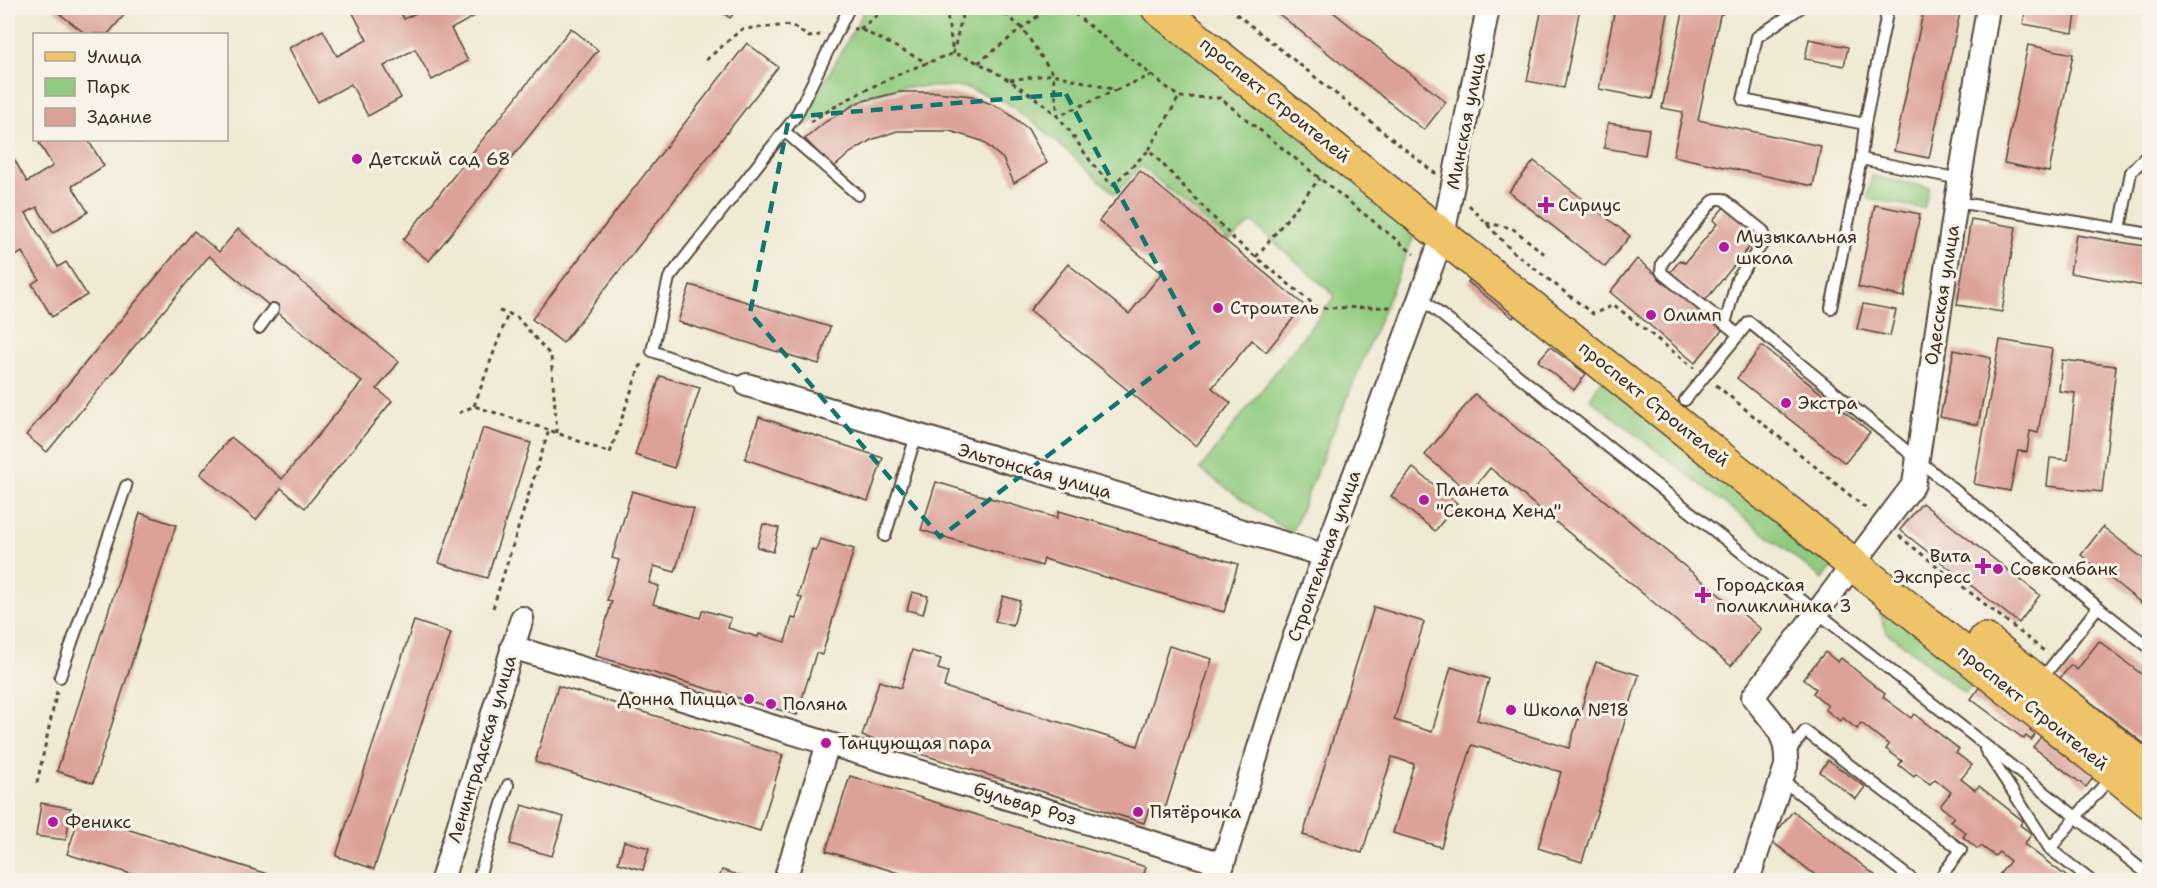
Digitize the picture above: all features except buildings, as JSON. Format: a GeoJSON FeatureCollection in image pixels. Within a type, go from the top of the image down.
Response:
{"type":"FeatureCollection","features":[{"type":"Feature","properties":{"kind":"main road","name":"проспект Строителей"},"geometry":{"type":"LineString","coordinates":[[1158,8],[1685,400],[1861,555],[2150,802]]}},
{"type":"Feature","properties":{"kind":"main road","name":"проспект Строителей"},"geometry":{"type":"LineString","coordinates":[[1194,8],[1446,223],[1861,555],[2039,683],[2150,772]]}},
{"type":"Feature","properties":{"kind":"street","name":"Минская улица"},"geometry":{"type":"LineString","coordinates":[[1446,223],[1488,8]]}},
{"type":"Feature","properties":{"kind":"street","name":"Одесская улица"},"geometry":{"type":"LineString","coordinates":[[1787,755],[1783,735],[1753,697],[1914,484],[1956,202],[1988,8]]}},
{"type":"Feature","properties":{"kind":"street","name":"Строительная улица"},"geometry":{"type":"LineString","coordinates":[[1220,872],[1287,657],[1410,302],[1446,223]]}},
{"type":"Feature","properties":{"kind":"street","name":"Эльтонская улица"},"geometry":{"type":"LineString","coordinates":[[747,385],[1324,555]]}},
{"type":"Feature","properties":{"kind":"street","name":"Ленинградская улица"},"geometry":{"type":"LineString","coordinates":[[442,880],[522,618]]}},
{"type":"Feature","properties":{"kind":"street","name":"бульвар Роз"},"geometry":{"type":"LineString","coordinates":[[512,647],[828,744],[1220,872]]}},
{"type":"Feature","properties":{"kind":"street"},"geometry":{"type":"LineString","coordinates":[[786,877],[828,744]]}},
{"type":"Feature","properties":{"kind":"street"},"geometry":{"type":"LineString","coordinates":[[1748,880],[1782,780],[1787,755]]}},
{"type":"Feature","properties":{"kind":"lane"},"geometry":{"type":"LineString","coordinates":[[747,385],[652,351],[669,278],[796,116],[849,8]]}},
{"type":"Feature","properties":{"kind":"lane"},"geometry":{"type":"LineString","coordinates":[[1800,8],[1757,37],[1743,100],[1865,124]]}},
{"type":"Feature","properties":{"kind":"lane"},"geometry":{"type":"LineString","coordinates":[[1831,308],[1888,8]]}},
{"type":"Feature","properties":{"kind":"lane"},"geometry":{"type":"LineString","coordinates":[[784,131],[858,195]]}},
{"type":"Feature","properties":{"kind":"lane"},"geometry":{"type":"LineString","coordinates":[[2120,229],[2131,172],[2150,152]]}},
{"type":"Feature","properties":{"kind":"lane"},"geometry":{"type":"LineString","coordinates":[[1861,159],[1960,178]]}},
{"type":"Feature","properties":{"kind":"lane"},"geometry":{"type":"LineString","coordinates":[[1725,324],[1737,279],[1764,243],[1766,236],[1731,206],[1719,199],[1712,201],[1660,266],[1663,274],[1725,324],[1739,335]]}},
{"type":"Feature","properties":{"kind":"lane"},"geometry":{"type":"LineString","coordinates":[[1956,202],[2150,234]]}},
{"type":"Feature","properties":{"kind":"lane"},"geometry":{"type":"LineString","coordinates":[[1410,302],[1818,612],[2150,876]]}},
{"type":"Feature","properties":{"kind":"lane"},"geometry":{"type":"LineString","coordinates":[[260,328],[273,309]]}},
{"type":"Feature","properties":{"kind":"lane"},"geometry":{"type":"LineString","coordinates":[[1685,400],[1749,322],[2150,648]]}},
{"type":"Feature","properties":{"kind":"lane"},"geometry":{"type":"LineString","coordinates":[[885,536],[916,436]]}},
{"type":"Feature","properties":{"kind":"lane"},"geometry":{"type":"LineString","coordinates":[[60,677],[126,486]]}},
{"type":"Feature","properties":{"kind":"lane"},"geometry":{"type":"LineString","coordinates":[[2039,683],[2098,607]]}},
{"type":"Feature","properties":{"kind":"lane"},"geometry":{"type":"LineString","coordinates":[[1787,755],[1805,731],[1961,850],[1938,880]]}},
{"type":"Feature","properties":{"kind":"lane"},"geometry":{"type":"LineString","coordinates":[[1979,740],[2050,849],[2090,880]]}},
{"type":"Feature","properties":{"kind":"lane"},"geometry":{"type":"LineString","coordinates":[[2050,849],[2114,773]]}},
{"type":"Feature","properties":{"kind":"lane"},"geometry":{"type":"LineString","coordinates":[[1782,780],[1913,880]]}},
{"type":"Feature","properties":{"kind":"lane"},"geometry":{"type":"LineString","coordinates":[[478,880],[508,785]]}},
{"type":"Feature","properties":{"kind":"path"},"geometry":{"type":"LineString","coordinates":[[860,29],[886,8]]}},
{"type":"Feature","properties":{"kind":"path"},"geometry":{"type":"LineString","coordinates":[[946,8],[953,54]]}},
{"type":"Feature","properties":{"kind":"path"},"geometry":{"type":"LineString","coordinates":[[953,54],[964,8]]}},
{"type":"Feature","properties":{"kind":"path"},"geometry":{"type":"LineString","coordinates":[[998,8],[1022,28],[1053,74],[1058,116]]}},
{"type":"Feature","properties":{"kind":"path"},"geometry":{"type":"LineString","coordinates":[[978,63],[1048,8]]}},
{"type":"Feature","properties":{"kind":"path"},"geometry":{"type":"LineString","coordinates":[[1067,8],[1179,97],[1220,98],[1418,258]]}},
{"type":"Feature","properties":{"kind":"path"},"geometry":{"type":"LineString","coordinates":[[706,60],[742,29]]}},
{"type":"Feature","properties":{"kind":"path"},"geometry":{"type":"LineString","coordinates":[[808,123],[846,99],[902,72],[953,54],[978,63],[1008,80],[1058,116],[1102,176],[1113,185],[1149,150],[1179,97]]}},
{"type":"Feature","properties":{"kind":"path"},"geometry":{"type":"LineString","coordinates":[[1008,80],[1053,74],[1116,90]]}},
{"type":"Feature","properties":{"kind":"path"},"geometry":{"type":"LineString","coordinates":[[1058,116],[1152,75]]}},
{"type":"Feature","properties":{"kind":"path"},"geometry":{"type":"LineString","coordinates":[[1149,150],[1235,240],[1318,308],[1410,302]]}},
{"type":"Feature","properties":{"kind":"path"},"geometry":{"type":"LineString","coordinates":[[1256,257],[1320,178]]}},
{"type":"Feature","properties":{"kind":"path"},"geometry":{"type":"LineString","coordinates":[[1485,223],[1512,228],[1546,255]]}},
{"type":"Feature","properties":{"kind":"path"},"geometry":{"type":"LineString","coordinates":[[499,311],[516,316],[551,356],[557,433]]}},
{"type":"Feature","properties":{"kind":"path"},"geometry":{"type":"LineString","coordinates":[[474,406],[508,314]]}},
{"type":"Feature","properties":{"kind":"path"},"geometry":{"type":"LineString","coordinates":[[459,413],[474,406],[549,430],[610,453],[639,368],[652,351]]}},
{"type":"Feature","properties":{"kind":"path"},"geometry":{"type":"LineString","coordinates":[[493,609],[549,430]]}},
{"type":"Feature","properties":{"kind":"path"},"geometry":{"type":"LineString","coordinates":[[37,783],[60,677]]}},
{"type":"Feature","properties":{"kind":"highlighted area"},"geometry":{"type":"Polygon","coordinates":[[[1066,94],[1198,342],[940,537],[750,313],[789,117],[1066,94]]]}},
{"type":"Feature","properties":{"kind":"green space"},"geometry":{"type":"Polygon","coordinates":[[[866,8],[1138,8],[1417,229],[1291,534],[1200,469],[1335,296],[1252,222],[1229,241],[1141,166],[1115,194],[1041,128],[1004,101],[964,87],[904,87],[866,96],[798,129],[866,8]]]}},
{"type":"Feature","properties":{"kind":"green space"},"geometry":{"type":"Polygon","coordinates":[[[1872,176],[1929,187],[1924,209],[1867,198],[1872,176]]]}},
{"type":"Feature","properties":{"kind":"green space"},"geometry":{"type":"Polygon","coordinates":[[[1603,377],[1838,560],[1823,579],[1590,399],[1603,377]]]}},
{"type":"Feature","properties":{"kind":"green space"},"geometry":{"type":"Polygon","coordinates":[[[1870,586],[1981,675],[1965,694],[1887,632],[1870,586]]]}},
{"type":"Feature","properties":{"kind":"place","name":"Детский сад 68"},"geometry":{"type":"Point","coordinates":[357,159]}},
{"type":"Feature","properties":{"kind":"place","name":"Сириус"},"geometry":{"type":"Point","coordinates":[1546,205]}},
{"type":"Feature","properties":{"kind":"place","name":"Музыкальная школа"},"geometry":{"type":"Point","coordinates":[1724,247]}},
{"type":"Feature","properties":{"kind":"place","name":"Строитель"},"geometry":{"type":"Point","coordinates":[1218,308]}},
{"type":"Feature","properties":{"kind":"place","name":"Олимп"},"geometry":{"type":"Point","coordinates":[1651,315]}},
{"type":"Feature","properties":{"kind":"place","name":"Экстра"},"geometry":{"type":"Point","coordinates":[1786,403]}},
{"type":"Feature","properties":{"kind":"place","name":"Планета \"Секонд Хенд\""},"geometry":{"type":"Point","coordinates":[1424,500]}},
{"type":"Feature","properties":{"kind":"place","name":"Вита Экспресс"},"geometry":{"type":"Point","coordinates":[1983,566]}},
{"type":"Feature","properties":{"kind":"place","name":"Совкомбанк"},"geometry":{"type":"Point","coordinates":[1998,569]}},
{"type":"Feature","properties":{"kind":"place","name":"Городская поликлиника 3"},"geometry":{"type":"Point","coordinates":[1703,595]}},
{"type":"Feature","properties":{"kind":"place","name":"Донна Пицца"},"geometry":{"type":"Point","coordinates":[749,699]}},
{"type":"Feature","properties":{"kind":"place","name":"Поляна"},"geometry":{"type":"Point","coordinates":[771,704]}},
{"type":"Feature","properties":{"kind":"place","name":"Школа №18"},"geometry":{"type":"Point","coordinates":[1511,710]}},
{"type":"Feature","properties":{"kind":"place","name":"Танцующая пара"},"geometry":{"type":"Point","coordinates":[826,743]}},
{"type":"Feature","properties":{"kind":"place","name":"Пятёрочка"},"geometry":{"type":"Point","coordinates":[1138,812]}},
{"type":"Feature","properties":{"kind":"place","name":"Феникс"},"geometry":{"type":"Point","coordinates":[53,822]}}]}
